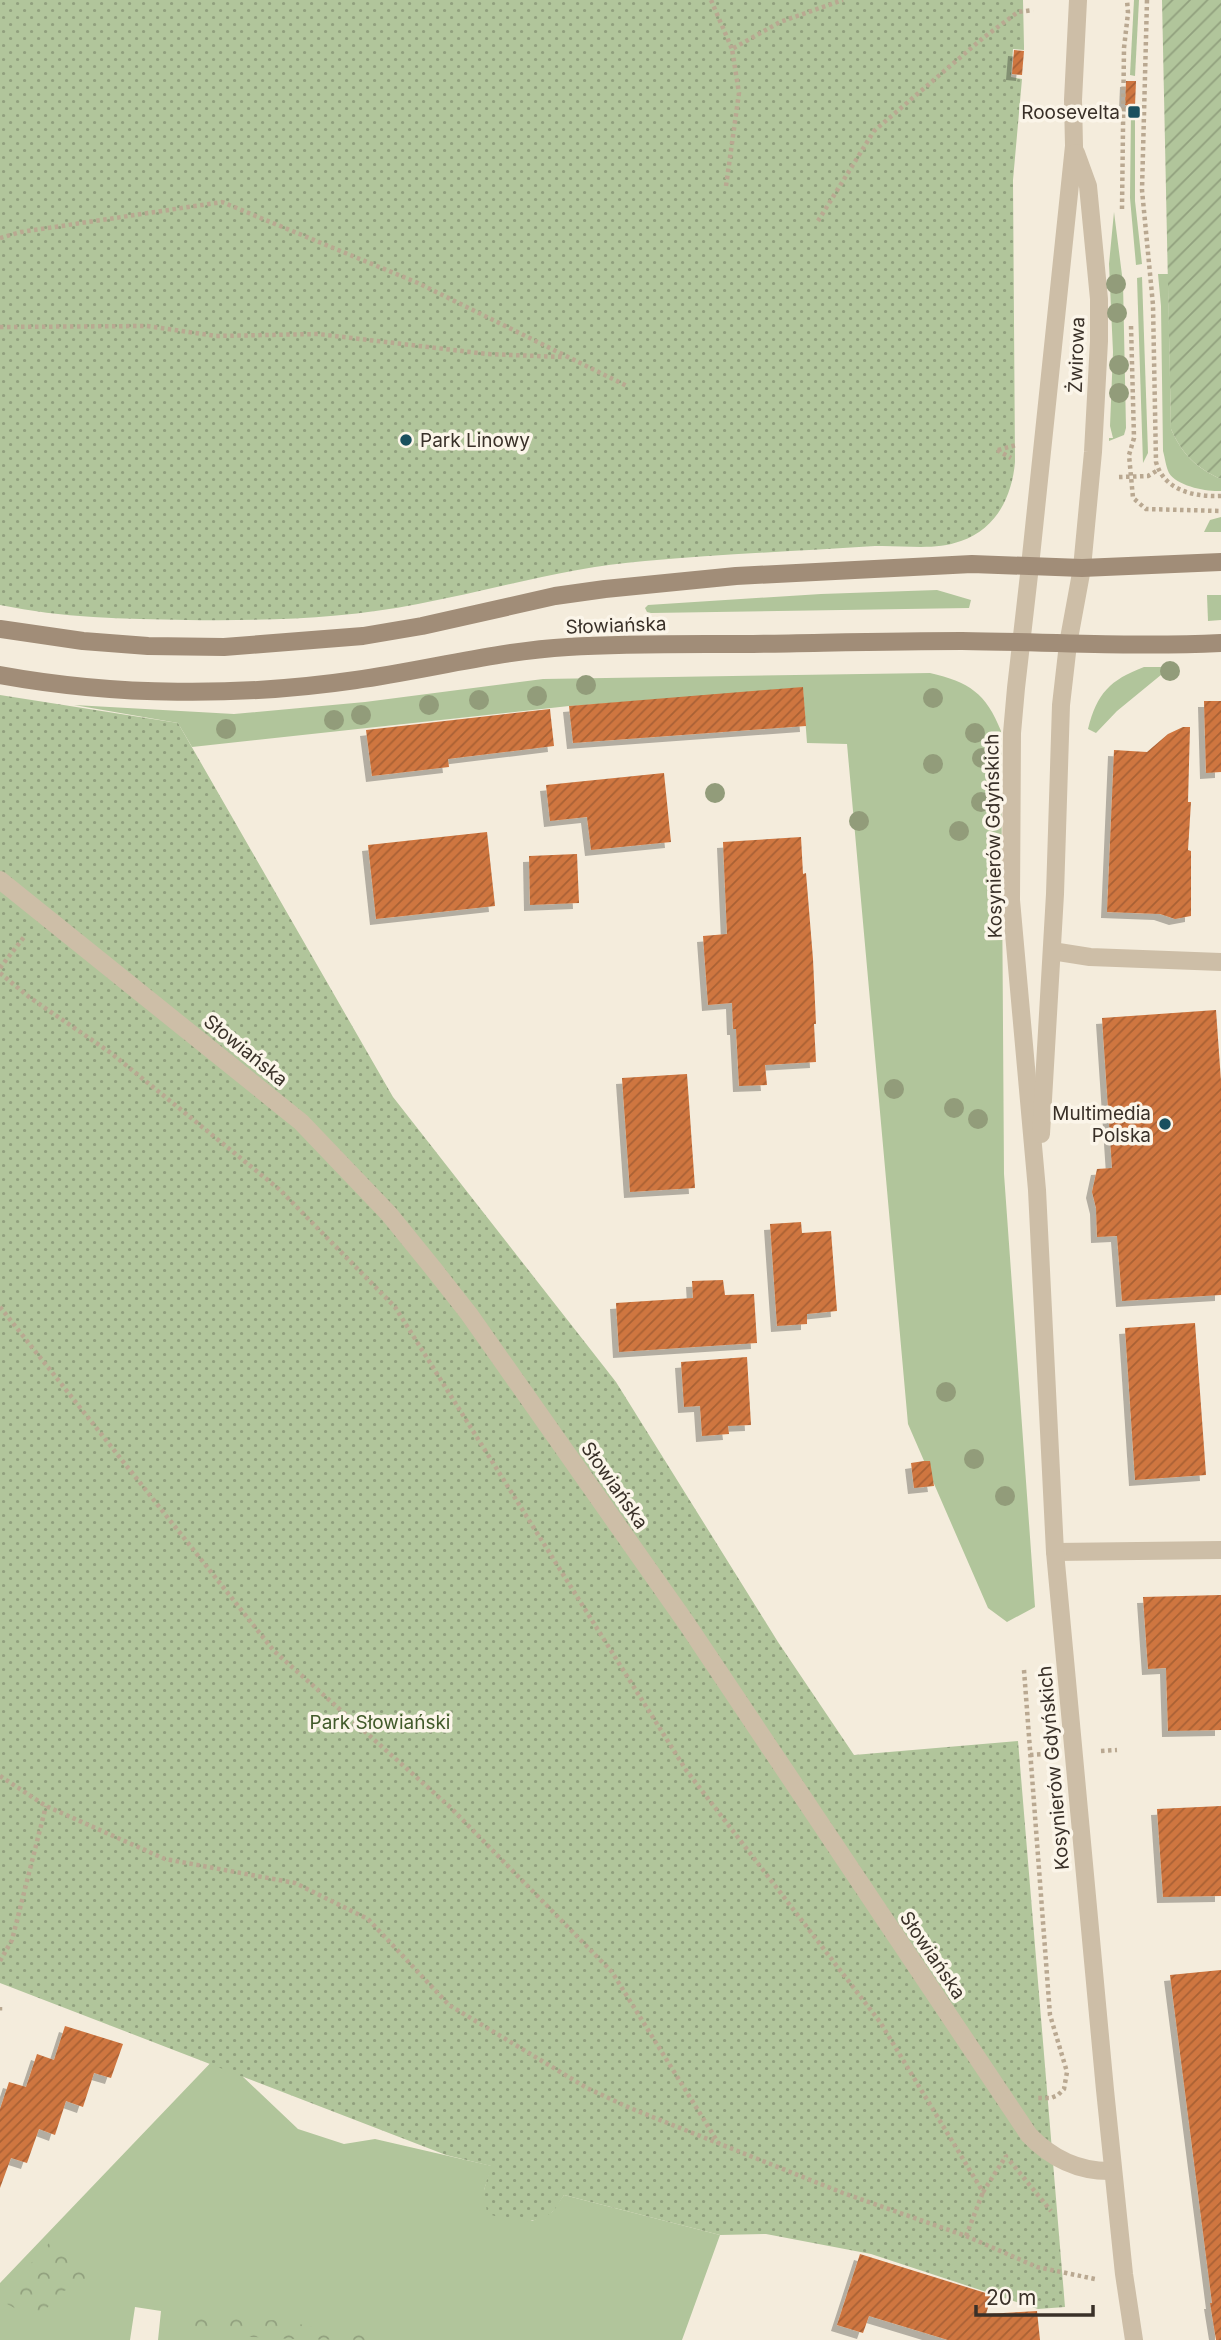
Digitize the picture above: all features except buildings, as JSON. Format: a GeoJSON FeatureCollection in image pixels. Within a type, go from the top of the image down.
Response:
{"type":"FeatureCollection","features":[{"type":"Feature","properties":{"kind":"main road","name":"Słowiańska"},"geometry":{"type":"LineString","coordinates":[[0,629],[83,641],[148,646],[224,647],[304,643],[422,626],[555,596],[713,578],[972,564],[1082,568],[1221,562]]}},
{"type":"Feature","properties":{"kind":"main road","name":"Słowiańska"},"geometry":{"type":"LineString","coordinates":[[0,675],[30,681],[149,690],[244,690],[352,681],[488,656],[567,647],[960,641],[1138,645],[1221,643]]}},
{"type":"Feature","properties":{"kind":"street","name":"Żwirowa"},"geometry":{"type":"LineString","coordinates":[[1031,566],[1074,146],[1073,100],[1078,0]]}},
{"type":"Feature","properties":{"kind":"street","name":"Żwirowa"},"geometry":{"type":"LineString","coordinates":[[1074,146],[1087,186],[1099,299],[1093,452],[1082,568]]}},
{"type":"Feature","properties":{"kind":"street","name":"Kosynierów Gdyńskich"},"geometry":{"type":"LineString","coordinates":[[1031,566],[1012,733],[1011,900],[1037,1190],[1055,1552],[1076,1798],[1113,2171],[1134,2340]]}},
{"type":"Feature","properties":{"kind":"street","name":"Kosynierów Gdyńskich"},"geometry":{"type":"LineString","coordinates":[[1037,1190],[1052,951],[1061,705],[1082,568]]}},
{"type":"Feature","properties":{"kind":"street","name":"Słowiańska"},"geometry":{"type":"LineString","coordinates":[[0,880],[301,1122],[389,1214],[477,1325],[687,1624],[1015,2116],[1040,2147],[1065,2162],[1083,2169],[1113,2171]]}},
{"type":"Feature","properties":{"kind":"street"},"geometry":{"type":"LineString","coordinates":[[1052,951],[1090,957],[1221,962]]}},
{"type":"Feature","properties":{"kind":"street"},"geometry":{"type":"LineString","coordinates":[[1055,1552],[1221,1550]]}},
{"type":"Feature","properties":{"kind":"path"},"geometry":{"type":"LineString","coordinates":[[710,0],[732,50],[739,93],[726,186]]}},
{"type":"Feature","properties":{"kind":"path"},"geometry":{"type":"LineString","coordinates":[[732,50],[780,22],[843,0]]}},
{"type":"Feature","properties":{"kind":"path"},"geometry":{"type":"LineString","coordinates":[[1122,212],[1127,0]]}},
{"type":"Feature","properties":{"kind":"path"},"geometry":{"type":"LineString","coordinates":[[1147,0],[1142,190],[1153,305],[1156,462],[1162,477],[1170,485],[1195,494],[1221,496]]}},
{"type":"Feature","properties":{"kind":"path"},"geometry":{"type":"LineString","coordinates":[[818,221],[874,131],[983,38],[1018,12],[1033,10]]}},
{"type":"Feature","properties":{"kind":"path"},"geometry":{"type":"LineString","coordinates":[[0,238],[21,232],[222,202],[418,283],[627,386]]}},
{"type":"Feature","properties":{"kind":"path"},"geometry":{"type":"LineString","coordinates":[[1131,324],[1134,438],[1129,455],[1133,498],[1146,509],[1221,512]]}},
{"type":"Feature","properties":{"kind":"path"},"geometry":{"type":"LineString","coordinates":[[0,327],[18,329],[147,326],[216,336],[318,334],[487,354],[566,357]]}},
{"type":"Feature","properties":{"kind":"path"},"geometry":{"type":"LineString","coordinates":[[41,914],[0,970],[29,997],[111,1053],[280,1190],[395,1307],[686,1770],[880,2022],[983,2192]]}},
{"type":"Feature","properties":{"kind":"path"},"geometry":{"type":"LineString","coordinates":[[0,1307],[274,1651],[450,1807],[612,1972],[720,2146]]}},
{"type":"Feature","properties":{"kind":"path"},"geometry":{"type":"LineString","coordinates":[[1024,1670],[1050,2015],[1067,2081],[1058,2095],[1042,2099],[1034,2096],[994,2138],[1006,2157],[1051,2211]]}},
{"type":"Feature","properties":{"kind":"path"},"geometry":{"type":"LineString","coordinates":[[0,1776],[46,1806],[165,1859],[295,1883],[368,1919],[449,2005],[587,2088],[720,2146],[966,2236],[1037,2267],[1127,2287]]}},
{"type":"Feature","properties":{"kind":"path"},"geometry":{"type":"LineString","coordinates":[[0,1961],[12,1940],[46,1806]]}},
{"type":"Feature","properties":{"kind":"path"},"geometry":{"type":"LineString","coordinates":[[966,2236],[983,2192],[1006,2157]]}},
{"type":"Feature","properties":{"kind":"green space"},"geometry":{"type":"Polygon","coordinates":[[[0,0],[1023,0],[1024,50],[1013,49],[1011,77],[1022,79],[1013,180],[1015,462],[1006,499],[984,529],[951,544],[930,547],[875,546],[616,564],[361,613],[274,619],[163,620],[70,615],[0,605],[0,0]]]}},
{"type":"Feature","properties":{"kind":"green space"},"geometry":{"type":"Polygon","coordinates":[[[1134,0],[1139,0],[1135,76],[1130,75],[1134,0]]]}},
{"type":"Feature","properties":{"kind":"green space"},"geometry":{"type":"Polygon","coordinates":[[[1162,0],[1221,0],[1221,479],[1191,459],[1171,429],[1162,0]]]}},
{"type":"Feature","properties":{"kind":"green space"},"geometry":{"type":"Polygon","coordinates":[[[1131,110],[1135,111],[1135,201],[1142,264],[1136,265],[1130,198],[1131,110]]]}},
{"type":"Feature","properties":{"kind":"green space"},"geometry":{"type":"Polygon","coordinates":[[[1114,212],[1123,283],[1126,428],[1124,435],[1109,441],[1109,438],[1113,438],[1110,426],[1113,352],[1109,264],[1114,212]]]}},
{"type":"Feature","properties":{"kind":"green space"},"geometry":{"type":"Polygon","coordinates":[[[1158,274],[1168,274],[1171,429],[1191,459],[1221,479],[1221,491],[1185,485],[1173,478],[1167,468],[1163,451],[1158,274]]]}},
{"type":"Feature","properties":{"kind":"green space"},"geometry":{"type":"Polygon","coordinates":[[[1142,277],[1148,453],[1143,463],[1137,278],[1142,277]]]}},
{"type":"Feature","properties":{"kind":"green space"},"geometry":{"type":"Polygon","coordinates":[[[1221,517],[1221,532],[1204,532],[1210,520],[1221,517]]]}},
{"type":"Feature","properties":{"kind":"green space"},"geometry":{"type":"Polygon","coordinates":[[[937,590],[971,600],[969,608],[651,613],[645,608],[648,605],[821,594],[937,590]]]}},
{"type":"Feature","properties":{"kind":"green space"},"geometry":{"type":"Polygon","coordinates":[[[1207,595],[1221,595],[1221,620],[1208,621],[1207,595]]]}},
{"type":"Feature","properties":{"kind":"green space"},"geometry":{"type":"Polygon","coordinates":[[[1144,667],[1166,667],[1167,670],[1117,711],[1096,733],[1088,729],[1096,706],[1107,689],[1122,677],[1144,667]]]}},
{"type":"Feature","properties":{"kind":"green space"},"geometry":{"type":"Polygon","coordinates":[[[930,673],[966,685],[974,691],[989,707],[1001,731],[1004,1174],[1035,1607],[1007,1622],[988,1608],[908,1424],[847,744],[807,743],[803,690],[569,706],[192,747],[178,723],[74,705],[234,714],[365,702],[543,679],[930,673]]]}},
{"type":"Feature","properties":{"kind":"green space","name":"Park Słowiański"},"geometry":{"type":"Polygon","coordinates":[[[0,695],[178,723],[393,1097],[616,1382],[778,1642],[854,1755],[1018,1741],[1065,2307],[1038,2309],[871,2254],[766,2234],[720,2235],[564,2195],[553,2211],[544,2217],[528,2221],[503,2219],[487,2213],[484,2190],[491,2166],[446,2155],[0,1983],[0,695]]]}},
{"type":"Feature","properties":{"kind":"green space"},"geometry":{"type":"Polygon","coordinates":[[[219,2054],[298,2129],[344,2144],[375,2139],[492,2166],[484,2190],[532,2221],[552,2212],[564,2195],[720,2235],[682,2340],[158,2340],[161,2311],[135,2307],[130,2340],[0,2340],[0,2283],[219,2054]]]}},
{"type":"Feature","properties":{"kind":"green space"},"geometry":{"type":"Polygon","coordinates":[[[59,2232],[68,2253],[105,2288],[80,2283],[62,2292],[46,2309],[26,2314],[7,2304],[7,2290],[59,2232]]]}},
{"type":"Feature","properties":{"kind":"green space"},"geometry":{"type":"Polygon","coordinates":[[[208,2313],[247,2321],[275,2320],[339,2331],[365,2332],[386,2340],[261,2338],[191,2330],[185,2315],[208,2313]]]}},
{"type":"Feature","properties":{"kind":"place","name":"Roosevelta"},"geometry":{"type":"Point","coordinates":[1134,112]}},
{"type":"Feature","properties":{"kind":"place","name":"Park Linowy"},"geometry":{"type":"Point","coordinates":[406,440]}},
{"type":"Feature","properties":{"kind":"place","name":"Multimedia Polska"},"geometry":{"type":"Point","coordinates":[1165,1124]}}]}
